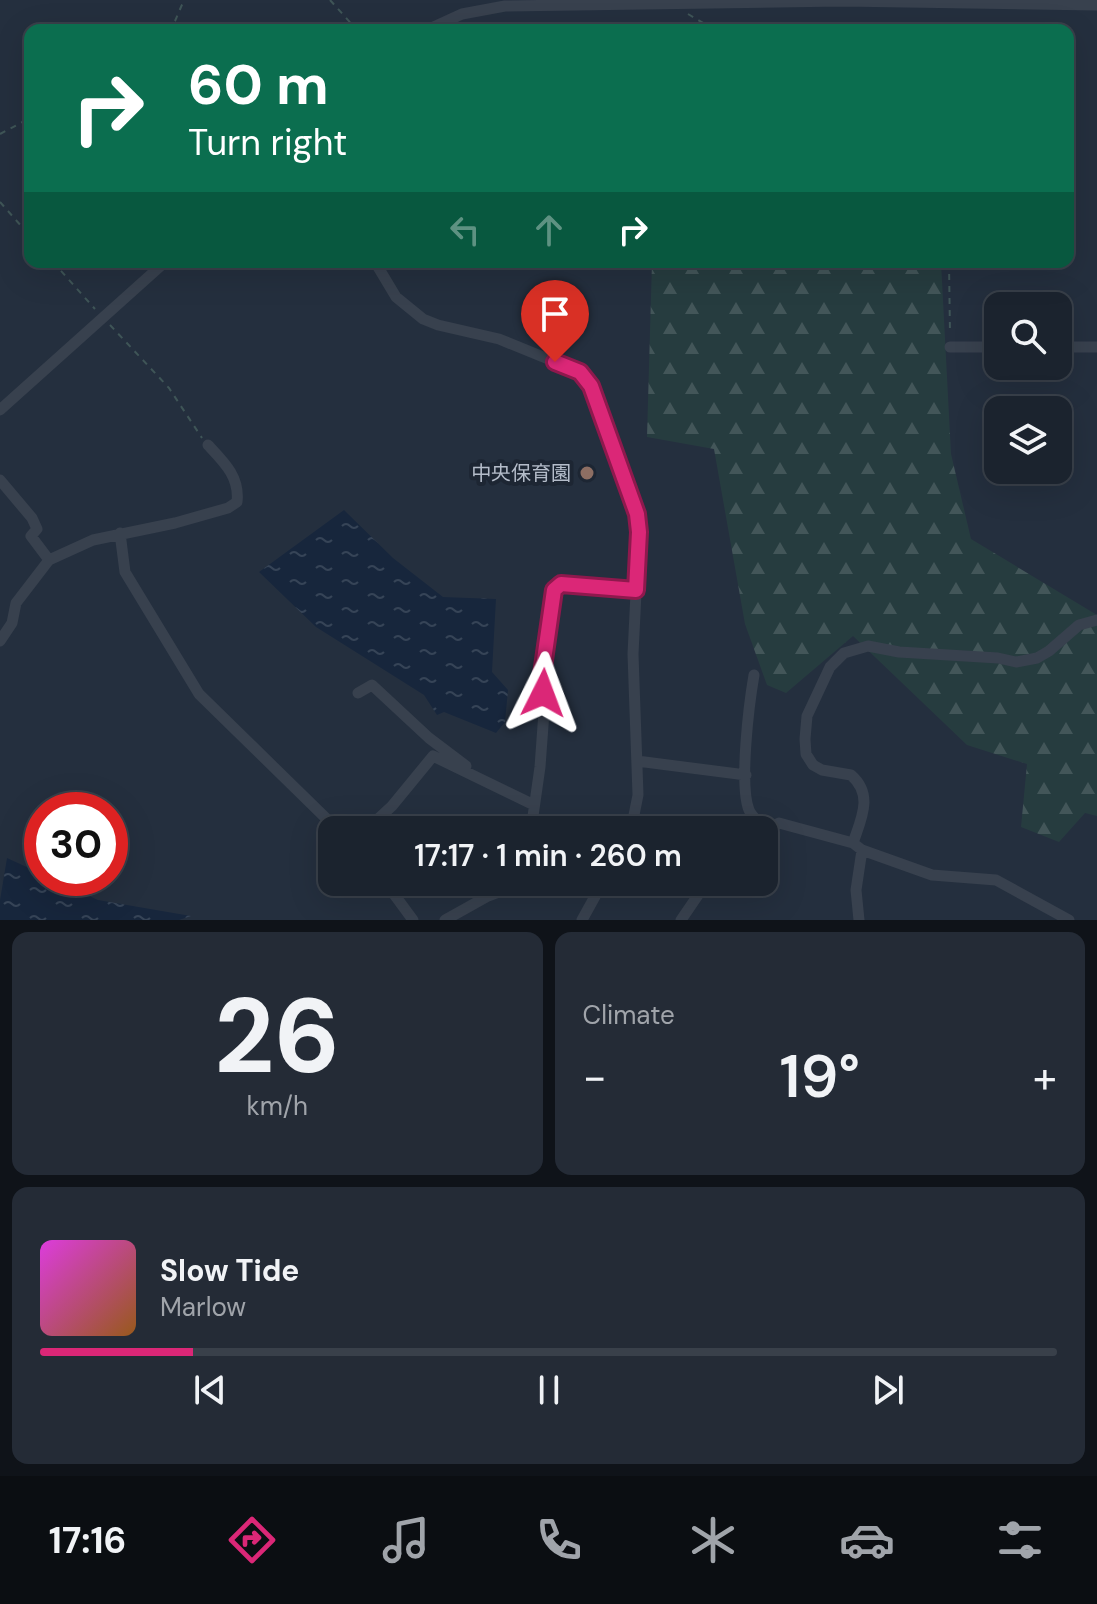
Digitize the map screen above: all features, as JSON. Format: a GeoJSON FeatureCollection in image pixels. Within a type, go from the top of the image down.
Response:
{"type":"FeatureCollection","features":[{"type":"Feature","properties":{"kind":"street"},"geometry":{"type":"LineString","coordinates":[[440,24],[462,14],[505,3],[842,1],[1097,5]]}},
{"type":"Feature","properties":{"kind":"street"},"geometry":{"type":"LineString","coordinates":[[0,410],[158,268]]}},
{"type":"Feature","properties":{"kind":"street"},"geometry":{"type":"LineString","coordinates":[[379,268],[396,297],[423,319],[499,339],[580,372],[591,386],[637,514],[639,532],[633,654],[638,795],[634,816]]}},
{"type":"Feature","properties":{"kind":"street"},"geometry":{"type":"LineString","coordinates":[[950,347],[984,347]]}},
{"type":"Feature","properties":{"kind":"street"},"geometry":{"type":"LineString","coordinates":[[1072,347],[1097,347]]}},
{"type":"Feature","properties":{"kind":"street"},"geometry":{"type":"LineString","coordinates":[[0,641],[12,623],[16,603],[49,560],[93,540],[175,523],[228,508],[237,502],[236,483],[228,466],[208,445]]}},
{"type":"Feature","properties":{"kind":"street"},"geometry":{"type":"LineString","coordinates":[[0,480],[32,518],[37,529],[31,536],[49,560]]}},
{"type":"Feature","properties":{"kind":"street"},"geometry":{"type":"LineString","coordinates":[[120,533],[125,572],[199,694],[324,816]]}},
{"type":"Feature","properties":{"kind":"street"},"geometry":{"type":"LineString","coordinates":[[533,816],[544,712],[542,674],[554,590],[561,584],[636,590]]}},
{"type":"Feature","properties":{"kind":"street"},"geometry":{"type":"LineString","coordinates":[[859,920],[856,890],[857,847],[865,799],[862,788],[851,775],[822,770],[813,765],[806,754],[807,716],[830,667],[844,653],[868,646],[899,652],[998,658],[1016,662],[1037,658],[1079,625],[1097,620]]}},
{"type":"Feature","properties":{"kind":"street"},"geometry":{"type":"LineString","coordinates":[[752,816],[748,807],[746,775],[749,705],[754,675]]}},
{"type":"Feature","properties":{"kind":"street"},"geometry":{"type":"LineString","coordinates":[[358,693],[372,685],[478,778]]}},
{"type":"Feature","properties":{"kind":"street"},"geometry":{"type":"LineString","coordinates":[[381,816],[433,756],[534,805]]}},
{"type":"Feature","properties":{"kind":"street"},"geometry":{"type":"LineString","coordinates":[[637,761],[746,775]]}},
{"type":"Feature","properties":{"kind":"street"},"geometry":{"type":"LineString","coordinates":[[778,824],[857,847],[932,875],[996,880],[1069,920]]}},
{"type":"Feature","properties":{"kind":"street"},"geometry":{"type":"LineString","coordinates":[[395,896],[413,920]]}},
{"type":"Feature","properties":{"kind":"street"},"geometry":{"type":"LineString","coordinates":[[445,920],[488,896]]}},
{"type":"Feature","properties":{"kind":"street"},"geometry":{"type":"LineString","coordinates":[[582,920],[595,896]]}},
{"type":"Feature","properties":{"kind":"street"},"geometry":{"type":"LineString","coordinates":[[681,920],[697,896]]}},
{"type":"Feature","properties":{"kind":"path"},"geometry":{"type":"LineString","coordinates":[[172,24],[184,0]]}},
{"type":"Feature","properties":{"kind":"path"},"geometry":{"type":"LineString","coordinates":[[330,0],[352,24]]}},
{"type":"Feature","properties":{"kind":"path"},"geometry":{"type":"LineString","coordinates":[[671,3],[705,24]]}},
{"type":"Feature","properties":{"kind":"path"},"geometry":{"type":"LineString","coordinates":[[0,134],[24,121]]}},
{"type":"Feature","properties":{"kind":"path"},"geometry":{"type":"LineString","coordinates":[[0,202],[24,229]]}},
{"type":"Feature","properties":{"kind":"path"},"geometry":{"type":"LineString","coordinates":[[58,268],[169,388],[208,445]]}},
{"type":"Feature","properties":{"kind":"path"},"geometry":{"type":"LineString","coordinates":[[949,268],[950,347]]}},
{"type":"Feature","properties":{"kind":"green space"},"geometry":{"type":"Polygon","coordinates":[[[652,268],[941,268],[951,454],[971,539],[1097,615],[1097,816],[1085,813],[1059,842],[1021,827],[1027,764],[967,745],[853,636],[786,693],[767,685],[745,624],[714,449],[647,437],[652,268]]]}},
{"type":"Feature","properties":{"kind":"water"},"geometry":{"type":"Polygon","coordinates":[[[344,510],[393,558],[443,597],[496,599],[492,672],[508,690],[505,722],[496,733],[444,712],[437,715],[424,695],[316,627],[259,572],[344,510]]]}},
{"type":"Feature","properties":{"kind":"water"},"geometry":{"type":"Polygon","coordinates":[[[7,858],[24,866],[24,896],[89,896],[191,916],[179,920],[0,920],[7,858]]]}},
{"type":"Feature","properties":{"kind":"place","name":"中央保育園"},"geometry":{"type":"Point","coordinates":[587,473]}},
{"type":"Feature","properties":{"kind":"route"},"geometry":{"type":"LineString","coordinates":[[543,693],[542,674],[554,590],[561,584],[636,590],[639,532],[630,492],[591,386],[580,372],[555,362]]}}]}
